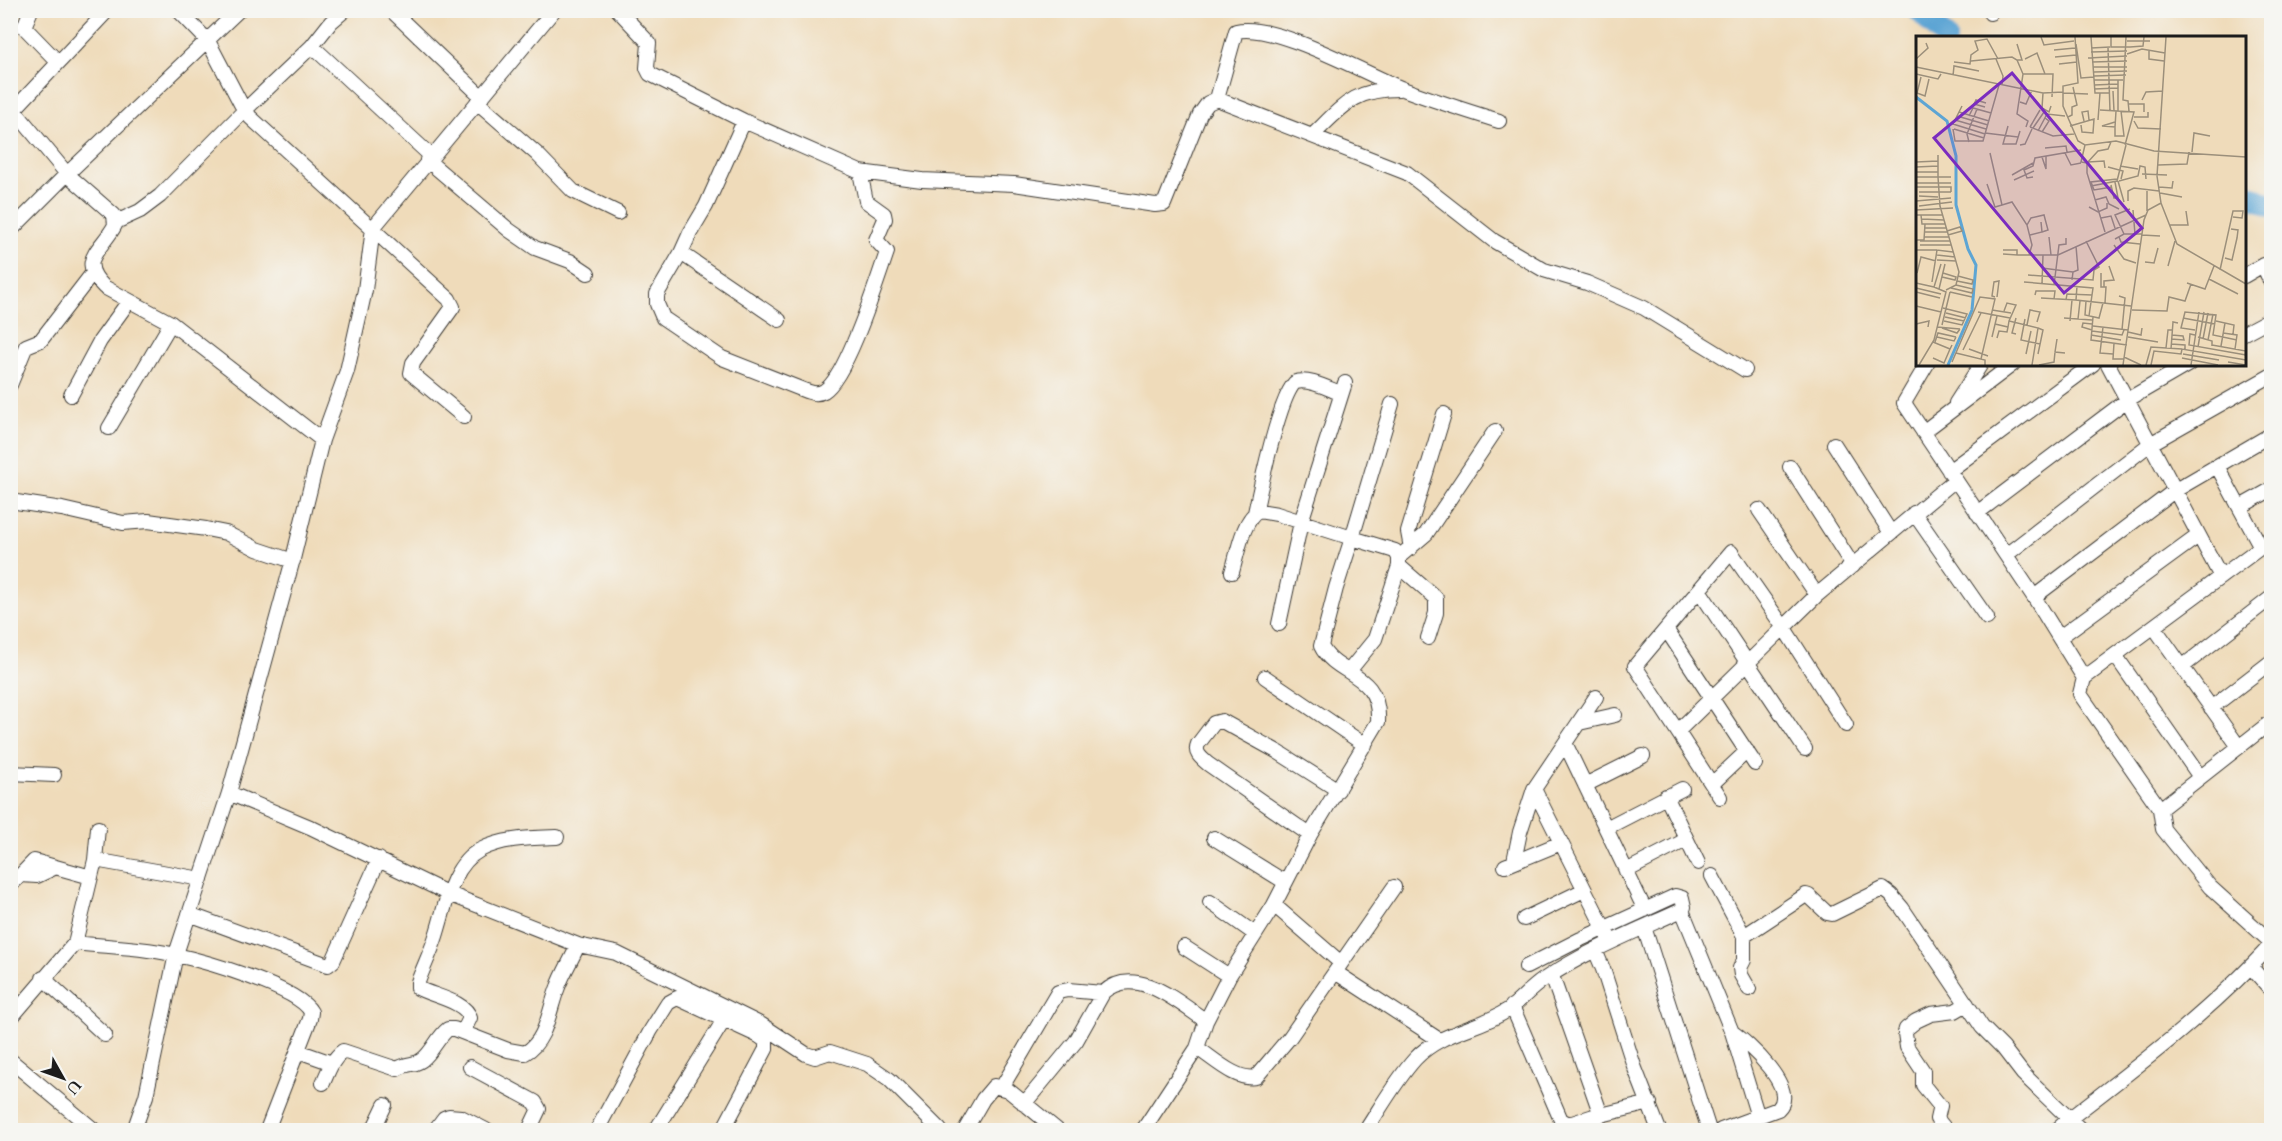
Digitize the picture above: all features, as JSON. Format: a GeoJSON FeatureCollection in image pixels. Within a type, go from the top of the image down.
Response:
{"type":"FeatureCollection","features":[{"type":"Feature","properties":{"kind":"street"},"geometry":{"type":"LineString","coordinates":[[31,10],[24,27],[58,62]]}},
{"type":"Feature","properties":{"kind":"street"},"geometry":{"type":"LineString","coordinates":[[10,384],[26,346],[41,340],[92,274],[93,256],[113,230],[116,222],[114,215],[67,174],[12,112],[108,10]]}},
{"type":"Feature","properties":{"kind":"street"},"geometry":{"type":"LineString","coordinates":[[178,10],[208,41],[245,110],[260,128],[449,299],[453,306],[413,363],[411,373],[464,417]]}},
{"type":"Feature","properties":{"kind":"street"},"geometry":{"type":"LineString","coordinates":[[10,231],[239,10]]}},
{"type":"Feature","properties":{"kind":"street"},"geometry":{"type":"LineString","coordinates":[[116,222],[140,211],[160,196],[312,46],[331,22],[345,10]]}},
{"type":"Feature","properties":{"kind":"street"},"geometry":{"type":"LineString","coordinates":[[391,10],[573,191],[618,213]]}},
{"type":"Feature","properties":{"kind":"street"},"geometry":{"type":"LineString","coordinates":[[134,1131],[146,1096],[176,954],[229,793],[293,561],[322,440],[346,371],[365,290],[373,228],[554,10]]}},
{"type":"Feature","properties":{"kind":"street"},"geometry":{"type":"LineString","coordinates":[[618,10],[649,43],[647,68],[650,75],[744,121],[860,172],[922,180],[1014,184],[1155,205],[1164,204],[1200,114],[1208,103],[1217,99],[1407,172],[1494,241],[1544,270],[1587,283],[1644,308],[1745,370]]}},
{"type":"Feature","properties":{"kind":"street"},"geometry":{"type":"LineString","coordinates":[[1217,99],[1236,31],[1244,29],[1272,32],[1404,89],[1499,122]]}},
{"type":"Feature","properties":{"kind":"street"},"geometry":{"type":"LineString","coordinates":[[312,46],[429,158],[509,230],[535,248],[570,261],[588,273]]}},
{"type":"Feature","properties":{"kind":"street"},"geometry":{"type":"LineString","coordinates":[[1312,135],[1358,95],[1377,89],[1404,89]]}},
{"type":"Feature","properties":{"kind":"street"},"geometry":{"type":"LineString","coordinates":[[744,121],[706,206],[657,294],[657,304],[663,318],[735,365],[816,394],[822,393],[834,382],[852,348],[887,252],[876,240],[885,219],[884,214],[866,201],[860,172]]}},
{"type":"Feature","properties":{"kind":"street"},"geometry":{"type":"LineString","coordinates":[[681,253],[779,320]]}},
{"type":"Feature","properties":{"kind":"street"},"geometry":{"type":"LineString","coordinates":[[2246,275],[2263,265],[2271,285]]}},
{"type":"Feature","properties":{"kind":"street"},"geometry":{"type":"LineString","coordinates":[[92,274],[104,287],[171,322],[322,440]]}},
{"type":"Feature","properties":{"kind":"street"},"geometry":{"type":"LineString","coordinates":[[71,395],[100,341],[129,301]]}},
{"type":"Feature","properties":{"kind":"street"},"geometry":{"type":"LineString","coordinates":[[2246,332],[2271,318]]}},
{"type":"Feature","properties":{"kind":"street"},"geometry":{"type":"LineString","coordinates":[[109,428],[171,322]]}},
{"type":"Feature","properties":{"kind":"street"},"geometry":{"type":"LineString","coordinates":[[1926,366],[1904,403],[2034,597],[2084,678]]}},
{"type":"Feature","properties":{"kind":"street"},"geometry":{"type":"LineString","coordinates":[[1949,413],[1981,366]]}},
{"type":"Feature","properties":{"kind":"street"},"geometry":{"type":"LineString","coordinates":[[1923,432],[2010,366]]}},
{"type":"Feature","properties":{"kind":"street"},"geometry":{"type":"LineString","coordinates":[[1678,731],[1817,596],[1914,513],[1952,476],[2090,366]]}},
{"type":"Feature","properties":{"kind":"street"},"geometry":{"type":"LineString","coordinates":[[2109,366],[2221,577]]}},
{"type":"Feature","properties":{"kind":"street"},"geometry":{"type":"LineString","coordinates":[[1977,513],[2127,400],[2186,366]]}},
{"type":"Feature","properties":{"kind":"street"},"geometry":{"type":"LineString","coordinates":[[2006,555],[2150,444],[2271,375]]}},
{"type":"Feature","properties":{"kind":"street"},"geometry":{"type":"LineString","coordinates":[[1232,572],[1247,524],[1255,513],[1276,426],[1291,386],[1297,382],[1307,382],[1343,388],[1301,522],[1279,624]]}},
{"type":"Feature","properties":{"kind":"street"},"geometry":{"type":"LineString","coordinates":[[1143,1131],[1197,1048],[1206,1021],[1229,976],[1274,905],[1310,835],[1378,722],[1379,709],[1374,695],[1349,670],[1323,650],[1321,641],[1392,404]]}},
{"type":"Feature","properties":{"kind":"street"},"geometry":{"type":"LineString","coordinates":[[1349,670],[1375,639],[1403,557],[1408,532],[1444,414]]}},
{"type":"Feature","properties":{"kind":"street"},"geometry":{"type":"LineString","coordinates":[[1403,557],[1426,534],[1495,431]]}},
{"type":"Feature","properties":{"kind":"street"},"geometry":{"type":"LineString","coordinates":[[2034,597],[2174,491],[2271,435]]}},
{"type":"Feature","properties":{"kind":"street"},"geometry":{"type":"LineString","coordinates":[[1834,444],[1891,533]]}},
{"type":"Feature","properties":{"kind":"street"},"geometry":{"type":"LineString","coordinates":[[2057,1131],[2069,1119],[2163,1046],[2251,967],[2271,944],[2210,887],[2163,829],[2160,809],[2080,694],[2084,678],[2261,547],[2217,466]]}},
{"type":"Feature","properties":{"kind":"street"},"geometry":{"type":"LineString","coordinates":[[1790,468],[1852,566]]}},
{"type":"Feature","properties":{"kind":"street"},"geometry":{"type":"LineString","coordinates":[[2240,507],[2271,489]]}},
{"type":"Feature","properties":{"kind":"street"},"geometry":{"type":"LineString","coordinates":[[10,501],[62,508],[123,523],[148,521],[226,533],[257,549],[293,561]]}},
{"type":"Feature","properties":{"kind":"street"},"geometry":{"type":"LineString","coordinates":[[1759,510],[1817,596]]}},
{"type":"Feature","properties":{"kind":"street"},"geometry":{"type":"LineString","coordinates":[[1255,513],[1263,511],[1395,551],[1403,557],[1436,598],[1436,613],[1428,638]]}},
{"type":"Feature","properties":{"kind":"street"},"geometry":{"type":"LineString","coordinates":[[1914,513],[1987,618]]}},
{"type":"Feature","properties":{"kind":"street"},"geometry":{"type":"LineString","coordinates":[[2060,637],[2198,536]]}},
{"type":"Feature","properties":{"kind":"street"},"geometry":{"type":"LineString","coordinates":[[1720,797],[1635,666],[1731,552],[1784,628],[1846,725]]}},
{"type":"Feature","properties":{"kind":"street"},"geometry":{"type":"LineString","coordinates":[[1699,590],[1806,749]]}},
{"type":"Feature","properties":{"kind":"street"},"geometry":{"type":"LineString","coordinates":[[2182,667],[2271,597]]}},
{"type":"Feature","properties":{"kind":"street"},"geometry":{"type":"LineString","coordinates":[[2154,627],[2239,747]]}},
{"type":"Feature","properties":{"kind":"street"},"geometry":{"type":"LineString","coordinates":[[1666,629],[1755,764]]}},
{"type":"Feature","properties":{"kind":"street"},"geometry":{"type":"LineString","coordinates":[[2115,655],[2200,777]]}},
{"type":"Feature","properties":{"kind":"street"},"geometry":{"type":"LineString","coordinates":[[2211,708],[2271,661]]}},
{"type":"Feature","properties":{"kind":"street"},"geometry":{"type":"LineString","coordinates":[[1265,677],[1365,745]]}},
{"type":"Feature","properties":{"kind":"street"},"geometry":{"type":"LineString","coordinates":[[1561,843],[1509,864],[1534,789],[1596,697]]}},
{"type":"Feature","properties":{"kind":"street"},"geometry":{"type":"LineString","coordinates":[[1579,723],[1615,716]]}},
{"type":"Feature","properties":{"kind":"street"},"geometry":{"type":"LineString","coordinates":[[1310,835],[1208,764],[1198,754],[1196,748],[1198,744],[1214,723],[1222,721],[1278,752],[1338,790]]}},
{"type":"Feature","properties":{"kind":"street"},"geometry":{"type":"LineString","coordinates":[[2160,809],[2271,721]]}},
{"type":"Feature","properties":{"kind":"street"},"geometry":{"type":"LineString","coordinates":[[1565,743],[1646,910]]}},
{"type":"Feature","properties":{"kind":"street"},"geometry":{"type":"LineString","coordinates":[[1712,784],[1747,751]]}},
{"type":"Feature","properties":{"kind":"street"},"geometry":{"type":"LineString","coordinates":[[1585,784],[1643,756]]}},
{"type":"Feature","properties":{"kind":"street"},"geometry":{"type":"LineString","coordinates":[[10,773],[54,775]]}},
{"type":"Feature","properties":{"kind":"street"},"geometry":{"type":"LineString","coordinates":[[1534,789],[1607,935]]}},
{"type":"Feature","properties":{"kind":"street"},"geometry":{"type":"LineString","coordinates":[[1606,828],[1682,789]]}},
{"type":"Feature","properties":{"kind":"street"},"geometry":{"type":"LineString","coordinates":[[229,793],[379,859],[449,894],[579,945],[616,952],[727,1015],[759,1036],[766,1041],[766,1049],[723,1131]]}},
{"type":"Feature","properties":{"kind":"street"},"geometry":{"type":"LineString","coordinates":[[1666,796],[1698,863]]}},
{"type":"Feature","properties":{"kind":"street"},"geometry":{"type":"LineString","coordinates":[[10,1019],[42,978],[75,943],[95,860],[98,828]]}},
{"type":"Feature","properties":{"kind":"street"},"geometry":{"type":"LineString","coordinates":[[463,1032],[470,1018],[467,1011],[450,1001],[418,988],[418,982],[435,940],[449,894],[464,865],[477,851],[495,843],[557,837]]}},
{"type":"Feature","properties":{"kind":"street"},"geometry":{"type":"LineString","coordinates":[[1214,838],[1284,882]]}},
{"type":"Feature","properties":{"kind":"street"},"geometry":{"type":"LineString","coordinates":[[1626,871],[1686,840]]}},
{"type":"Feature","properties":{"kind":"street"},"geometry":{"type":"LineString","coordinates":[[189,914],[328,965],[333,961],[379,859]]}},
{"type":"Feature","properties":{"kind":"street"},"geometry":{"type":"LineString","coordinates":[[95,860],[201,879]]}},
{"type":"Feature","properties":{"kind":"street"},"geometry":{"type":"LineString","coordinates":[[15,881],[37,876],[56,867],[91,878]]}},
{"type":"Feature","properties":{"kind":"street"},"geometry":{"type":"LineString","coordinates":[[1712,876],[1744,936],[1744,958],[1740,968],[1741,975],[1749,989]]}},
{"type":"Feature","properties":{"kind":"street"},"geometry":{"type":"LineString","coordinates":[[1197,1048],[1240,1076],[1256,1077],[1290,1036],[1394,887]]}},
{"type":"Feature","properties":{"kind":"street"},"geometry":{"type":"LineString","coordinates":[[1744,936],[1806,895],[1827,913],[1832,914],[1883,889],[1902,908],[1982,1027],[2003,1048],[2023,1074],[2081,1131]]}},
{"type":"Feature","properties":{"kind":"street"},"geometry":{"type":"LineString","coordinates":[[1524,919],[1584,890]]}},
{"type":"Feature","properties":{"kind":"street"},"geometry":{"type":"LineString","coordinates":[[1366,1131],[1392,1090],[1416,1059],[1438,1039],[1482,1023],[1512,1006],[1544,979],[1595,950],[1607,935],[1646,910],[1675,896],[1682,898],[1684,907],[1682,910],[1732,1032],[1758,1117]]}},
{"type":"Feature","properties":{"kind":"street"},"geometry":{"type":"LineString","coordinates":[[1210,902],[1255,934]]}},
{"type":"Feature","properties":{"kind":"street"},"geometry":{"type":"LineString","coordinates":[[1274,905],[1338,968],[1438,1039]]}},
{"type":"Feature","properties":{"kind":"street"},"geometry":{"type":"LineString","coordinates":[[1526,967],[1607,935],[1644,927],[1682,910]]}},
{"type":"Feature","properties":{"kind":"street"},"geometry":{"type":"LineString","coordinates":[[1644,927],[1709,1131]]}},
{"type":"Feature","properties":{"kind":"street"},"geometry":{"type":"LineString","coordinates":[[75,943],[176,954],[270,984],[304,1002],[311,1012],[310,1019],[267,1131]]}},
{"type":"Feature","properties":{"kind":"street"},"geometry":{"type":"LineString","coordinates":[[323,1083],[332,1063],[343,1051],[398,1069],[404,1064],[420,1062],[448,1029],[463,1032],[508,1050],[525,1053],[534,1048],[544,1031],[558,986],[579,945]]}},
{"type":"Feature","properties":{"kind":"street"},"geometry":{"type":"LineString","coordinates":[[1184,947],[1229,976]]}},
{"type":"Feature","properties":{"kind":"street"},"geometry":{"type":"LineString","coordinates":[[1595,950],[1634,1066],[1659,1131]]}},
{"type":"Feature","properties":{"kind":"street"},"geometry":{"type":"LineString","coordinates":[[2251,967],[2271,991]]}},
{"type":"Feature","properties":{"kind":"street"},"geometry":{"type":"LineString","coordinates":[[1552,976],[1600,1114]]}},
{"type":"Feature","properties":{"kind":"street"},"geometry":{"type":"LineString","coordinates":[[42,978],[105,1035]]}},
{"type":"Feature","properties":{"kind":"street"},"geometry":{"type":"LineString","coordinates":[[1024,1104],[1076,1041],[1103,993],[1109,988],[1127,982],[1148,985],[1206,1021]]}},
{"type":"Feature","properties":{"kind":"street"},"geometry":{"type":"LineString","coordinates":[[1002,1087],[1058,992],[1068,990],[1103,993]]}},
{"type":"Feature","properties":{"kind":"street"},"geometry":{"type":"LineString","coordinates":[[597,1131],[668,1003],[677,998],[762,1025],[814,1057],[830,1052],[867,1064],[889,1079],[940,1131]]}},
{"type":"Feature","properties":{"kind":"street"},"geometry":{"type":"LineString","coordinates":[[1946,1131],[1937,1119],[1936,1114],[1940,1106],[1923,1085],[1923,1071],[1907,1047],[1905,1033],[1906,1029],[1916,1021],[1931,1014],[1956,1011],[1967,1004]]}},
{"type":"Feature","properties":{"kind":"street"},"geometry":{"type":"LineString","coordinates":[[1512,1006],[1561,1120],[1569,1124],[1600,1114],[1650,1103]]}},
{"type":"Feature","properties":{"kind":"street"},"geometry":{"type":"LineString","coordinates":[[656,1131],[727,1015]]}},
{"type":"Feature","properties":{"kind":"street"},"geometry":{"type":"LineString","coordinates":[[1721,1131],[1780,1108],[1784,1100],[1783,1093],[1772,1072],[1755,1050],[1732,1032]]}},
{"type":"Feature","properties":{"kind":"street"},"geometry":{"type":"LineString","coordinates":[[298,1051],[332,1063]]}},
{"type":"Feature","properties":{"kind":"street"},"geometry":{"type":"LineString","coordinates":[[10,1060],[94,1131]]}},
{"type":"Feature","properties":{"kind":"street"},"geometry":{"type":"LineString","coordinates":[[470,1067],[535,1102],[538,1109],[529,1131]]}},
{"type":"Feature","properties":{"kind":"street"},"geometry":{"type":"LineString","coordinates":[[964,1131],[989,1090],[994,1086],[1002,1087],[1057,1131]]}},
{"type":"Feature","properties":{"kind":"street"},"geometry":{"type":"LineString","coordinates":[[376,1130],[385,1105]]}},
{"type":"Feature","properties":{"kind":"street"},"geometry":{"type":"LineString","coordinates":[[435,1131],[444,1118],[455,1116],[486,1131]]}},
{"type":"Feature","properties":{"kind":"waterway"},"geometry":{"type":"LineString","coordinates":[[1918,10],[1944,36]]}},
{"type":"Feature","properties":{"kind":"waterway"},"geometry":{"type":"LineString","coordinates":[[2246,194],[2272,206]]}}]}
